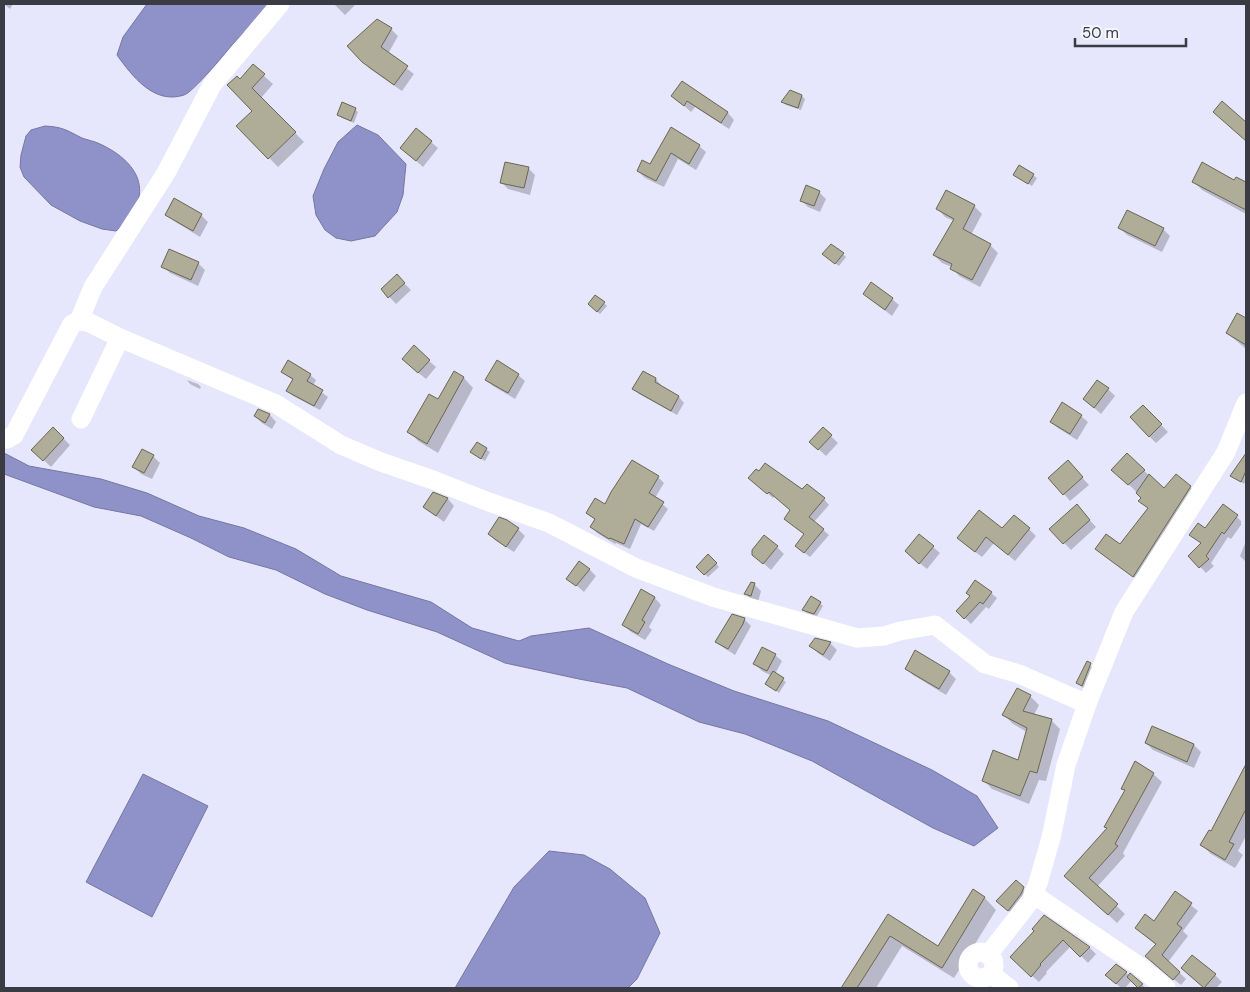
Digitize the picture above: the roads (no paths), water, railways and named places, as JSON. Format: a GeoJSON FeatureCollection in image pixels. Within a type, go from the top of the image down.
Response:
{"type":"FeatureCollection","features":[{"type":"Feature","properties":{"kind":"street"},"geometry":{"type":"LineString","coordinates":[[79,321],[93,287],[166,173],[212,85],[280,4]]}},
{"type":"Feature","properties":{"kind":"street"},"geometry":{"type":"LineString","coordinates":[[4,438],[14,435],[72,324],[79,321],[88,322],[120,338],[276,404],[349,448],[380,462],[549,523],[636,568],[705,594],[857,638],[884,636],[935,624],[985,664],[1019,674],[1087,704]]}},
{"type":"Feature","properties":{"kind":"street"},"geometry":{"type":"LineString","coordinates":[[81,419],[120,338]]}},
{"type":"Feature","properties":{"kind":"street"},"geometry":{"type":"LineString","coordinates":[[1009,988],[976,979],[968,970],[971,957],[978,952],[988,955],[1018,919],[1034,894],[1051,838],[1066,765],[1087,704],[1124,612],[1226,452],[1246,402]]}},
{"type":"Feature","properties":{"kind":"street"},"geometry":{"type":"LineString","coordinates":[[1034,894],[1139,966],[1166,988]]}},
{"type":"Feature","properties":{"kind":"water"},"geometry":{"type":"Polygon","coordinates":[[[147,4],[269,4],[256,21],[194,88],[184,95],[173,97],[163,96],[145,87],[117,55],[123,37],[147,4]]]}},
{"type":"Feature","properties":{"kind":"water"},"geometry":{"type":"Polygon","coordinates":[[[357,125],[378,135],[406,164],[403,195],[397,212],[375,236],[351,241],[336,238],[325,230],[316,215],[313,196],[338,142],[357,125]]]}},
{"type":"Feature","properties":{"kind":"water"},"geometry":{"type":"Polygon","coordinates":[[[45,126],[64,129],[100,144],[115,152],[126,161],[134,172],[139,183],[136,206],[128,219],[116,231],[102,229],[80,221],[51,205],[24,177],[20,167],[26,136],[31,130],[45,126]]]}},
{"type":"Feature","properties":{"kind":"water"},"geometry":{"type":"Polygon","coordinates":[[[4,453],[29,466],[101,479],[147,493],[199,516],[244,528],[296,549],[341,576],[431,602],[472,628],[519,641],[531,636],[589,628],[668,664],[734,691],[828,721],[932,770],[977,796],[998,828],[974,846],[933,828],[812,761],[745,734],[699,722],[627,688],[505,663],[437,632],[367,610],[325,594],[276,570],[229,557],[141,516],[94,507],[4,474],[4,453]]]}},
{"type":"Feature","properties":{"kind":"water"},"geometry":{"type":"Polygon","coordinates":[[[143,774],[208,806],[152,917],[86,882],[143,774]]]}},
{"type":"Feature","properties":{"kind":"water"},"geometry":{"type":"Polygon","coordinates":[[[549,851],[584,855],[610,869],[645,898],[660,933],[637,979],[628,988],[455,988],[514,887],[549,851]]]}}]}
